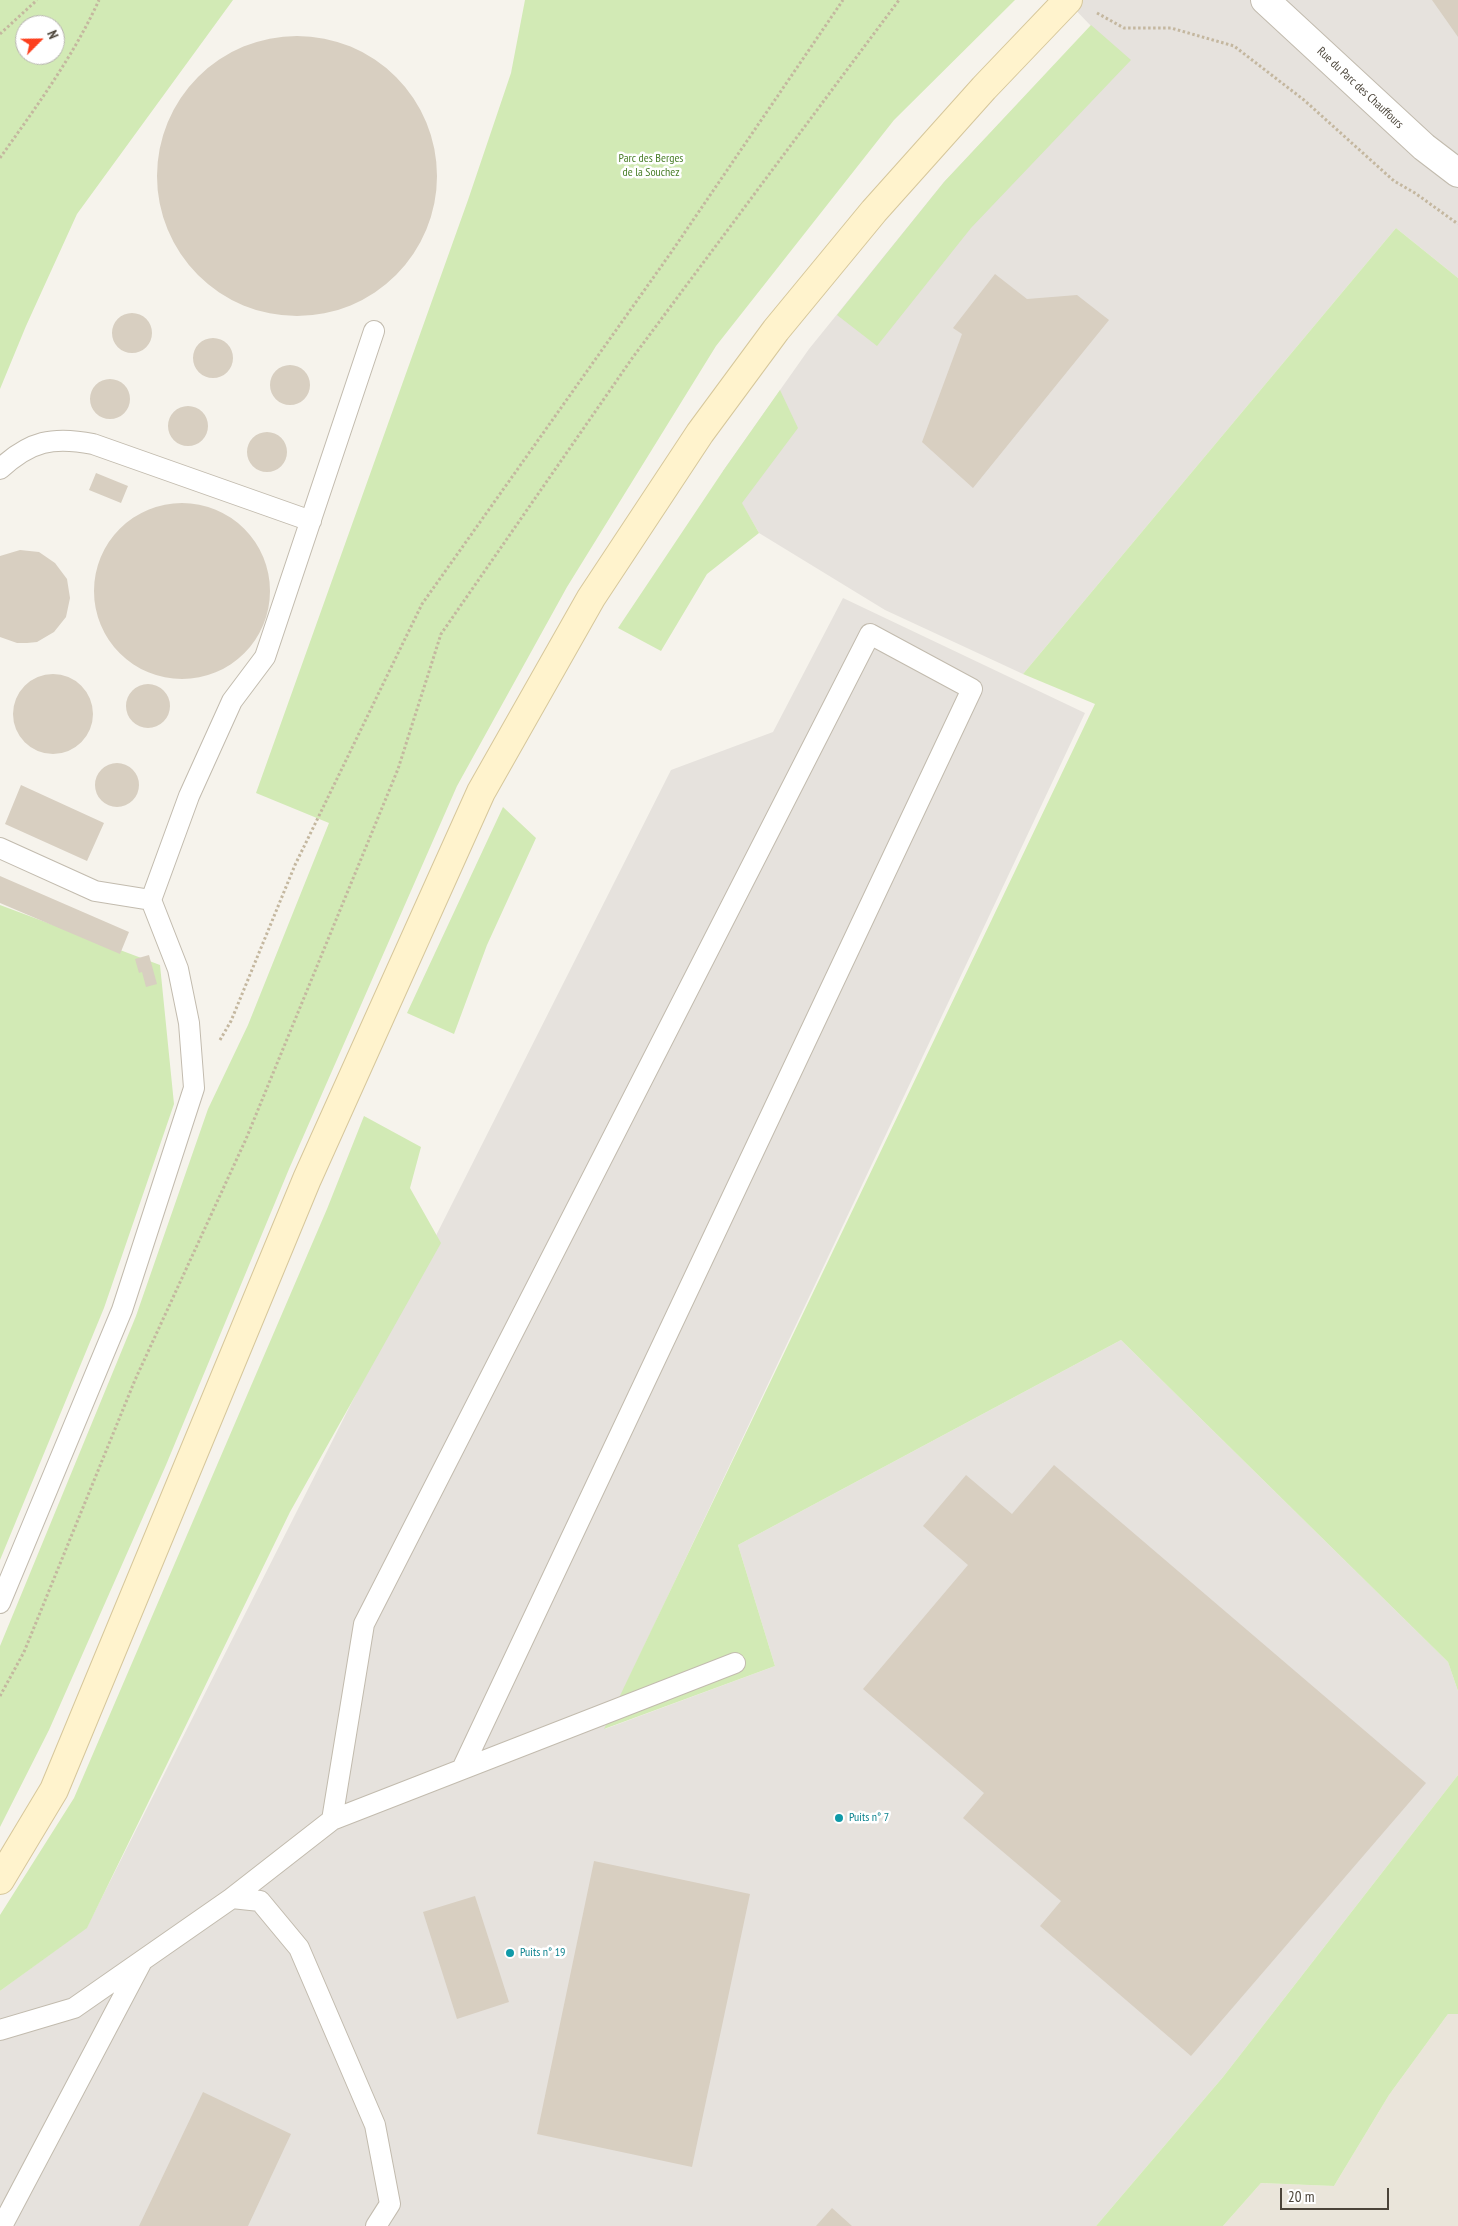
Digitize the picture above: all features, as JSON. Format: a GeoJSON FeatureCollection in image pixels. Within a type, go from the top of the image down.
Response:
{"type":"FeatureCollection","features":[{"type":"Feature","properties":{"kind":"main road"},"geometry":{"type":"LineString","coordinates":[[0,1880],[54,1790],[306,1179],[481,792],[582,615],[700,433],[776,330],[874,211],[984,88],[1080,5]]}},
{"type":"Feature","properties":{"kind":"street","name":"Rue du Parc des Chauffours"},"geometry":{"type":"LineString","coordinates":[[1265,0],[1424,147],[1458,173]]}},
{"type":"Feature","properties":{"kind":"lane"},"geometry":{"type":"LineString","coordinates":[[0,1603],[122,1310],[194,1088],[189,1022],[178,968],[151,900],[189,796],[232,701],[265,657],[374,330]]}},
{"type":"Feature","properties":{"kind":"lane"},"geometry":{"type":"LineString","coordinates":[[0,469],[28,448],[49,440],[68,439],[93,444],[310,521]]}},
{"type":"Feature","properties":{"kind":"lane"},"geometry":{"type":"LineString","coordinates":[[332,1820],[364,1624],[870,634],[972,689],[462,1769]]}},
{"type":"Feature","properties":{"kind":"lane"},"geometry":{"type":"LineString","coordinates":[[0,848],[95,891],[151,900]]}},
{"type":"Feature","properties":{"kind":"lane"},"geometry":{"type":"LineString","coordinates":[[0,2030],[74,2008],[232,1898],[332,1820],[735,1663]]}},
{"type":"Feature","properties":{"kind":"lane"},"geometry":{"type":"LineString","coordinates":[[232,1898],[260,1901],[299,1948],[375,2126],[390,2204],[376,2226]]}},
{"type":"Feature","properties":{"kind":"lane"},"geometry":{"type":"LineString","coordinates":[[2,2226],[144,1960]]}},
{"type":"Feature","properties":{"kind":"path"},"geometry":{"type":"LineString","coordinates":[[0,34],[36,0]]}},
{"type":"Feature","properties":{"kind":"path"},"geometry":{"type":"LineString","coordinates":[[0,158],[84,33],[99,0]]}},
{"type":"Feature","properties":{"kind":"path"},"geometry":{"type":"LineString","coordinates":[[194,1088],[231,1020],[294,865],[422,604],[670,254],[843,0]]}},
{"type":"Feature","properties":{"kind":"path"},"geometry":{"type":"LineString","coordinates":[[0,1696],[24,1652],[135,1380],[249,1130],[398,769],[441,634],[633,357],[899,0]]}},
{"type":"Feature","properties":{"kind":"path"},"geometry":{"type":"LineString","coordinates":[[1080,5],[1124,28],[1171,28],[1234,46],[1304,100],[1394,180],[1416,193],[1458,224]]}},
{"type":"Feature","properties":{"kind":"shaded area"},"geometry":{"type":"Polygon","coordinates":[[[1066,0],[1458,0],[1458,278],[1396,228],[1023,674],[885,610],[759,533],[723,471],[809,349],[944,182],[1091,26],[1066,0]]]}},
{"type":"Feature","properties":{"kind":"shaded area"},"geometry":{"type":"Polygon","coordinates":[[[843,598],[1085,713],[605,1729],[775,1666],[738,1545],[1121,1340],[1448,1662],[1458,1691],[1458,1775],[1223,2077],[1096,2226],[0,2226],[0,1991],[87,1927],[671,770],[773,732],[843,598]]]}},
{"type":"Feature","properties":{"kind":"shaded area"},"geometry":{"type":"Polygon","coordinates":[[[1448,2014],[1458,2014],[1458,2226],[1223,2226],[1261,2183],[1334,2186],[1389,2095],[1448,2014]]]}},
{"type":"Feature","properties":{"kind":"green space"},"geometry":{"type":"Polygon","coordinates":[[[0,0],[233,0],[77,214],[26,326],[0,389],[0,0]]]}},
{"type":"Feature","properties":{"kind":"green space","name":"Parc des Berges de la Souchez"},"geometry":{"type":"Polygon","coordinates":[[[525,0],[1015,0],[894,120],[716,346],[567,587],[457,786],[289,1169],[166,1465],[49,1730],[0,1827],[0,1646],[136,1316],[208,1109],[248,1025],[329,823],[256,793],[468,200],[511,73],[525,0]]]}},
{"type":"Feature","properties":{"kind":"green space"},"geometry":{"type":"Polygon","coordinates":[[[1091,25],[1131,60],[971,228],[877,346],[837,315],[944,182],[1091,25]]]}},
{"type":"Feature","properties":{"kind":"green space"},"geometry":{"type":"Polygon","coordinates":[[[1396,228],[1458,278],[1458,1691],[1448,1662],[1121,1340],[738,1545],[775,1666],[604,1729],[1095,704],[1023,674],[1396,228]]]}},
{"type":"Feature","properties":{"kind":"green space"},"geometry":{"type":"Polygon","coordinates":[[[780,390],[798,428],[742,503],[759,533],[707,574],[661,651],[618,628],[723,471],[780,390]]]}},
{"type":"Feature","properties":{"kind":"green space"},"geometry":{"type":"Polygon","coordinates":[[[503,807],[536,838],[487,945],[454,1034],[407,1013],[503,807]]]}},
{"type":"Feature","properties":{"kind":"green space"},"geometry":{"type":"Polygon","coordinates":[[[0,905],[160,965],[174,1104],[104,1308],[0,1560],[0,905]]]}},
{"type":"Feature","properties":{"kind":"green space"},"geometry":{"type":"Polygon","coordinates":[[[364,1116],[421,1147],[410,1188],[441,1243],[290,1512],[87,1928],[0,1991],[0,1915],[74,1798],[327,1209],[364,1116]]]}},
{"type":"Feature","properties":{"kind":"green space"},"geometry":{"type":"Polygon","coordinates":[[[1458,1775],[1458,2014],[1448,2014],[1389,2095],[1334,2186],[1261,2183],[1223,2226],[1096,2226],[1223,2077],[1458,1775]]]}},
{"type":"Feature","properties":{"kind":"building"},"geometry":{"type":"Polygon","coordinates":[[[1432,0],[1458,0],[1458,37],[1432,0]]]}},
{"type":"Feature","properties":{"kind":"building"},"geometry":{"type":"Polygon","coordinates":[[[311,36],[351,46],[363,52],[386,68],[405,87],[414,98],[427,122],[435,149],[437,176],[435,203],[427,230],[414,254],[396,275],[375,293],[351,306],[311,316],[283,316],[243,306],[219,293],[198,275],[180,254],[167,230],[159,203],[157,162],[167,122],[180,98],[198,77],[219,59],[243,46],[270,38],[311,36]]]}},
{"type":"Feature","properties":{"kind":"building"},"geometry":{"type":"Polygon","coordinates":[[[995,274],[1027,299],[1077,295],[1109,320],[973,488],[922,442],[962,334],[953,328],[995,274]]]}},
{"type":"Feature","properties":{"kind":"building"},"geometry":{"type":"Polygon","coordinates":[[[132,313],[146,319],[152,333],[146,347],[132,353],[118,347],[112,333],[118,319],[132,313]]]}},
{"type":"Feature","properties":{"kind":"building"},"geometry":{"type":"Polygon","coordinates":[[[213,338],[227,344],[233,358],[227,372],[213,378],[199,372],[193,358],[199,344],[213,338]]]}},
{"type":"Feature","properties":{"kind":"building"},"geometry":{"type":"Polygon","coordinates":[[[290,365],[304,371],[310,385],[304,399],[290,405],[276,399],[270,385],[276,371],[290,365]]]}},
{"type":"Feature","properties":{"kind":"building"},"geometry":{"type":"Polygon","coordinates":[[[110,379],[124,385],[130,399],[124,413],[110,419],[96,413],[90,399],[96,385],[110,379]]]}},
{"type":"Feature","properties":{"kind":"building"},"geometry":{"type":"Polygon","coordinates":[[[188,406],[202,412],[208,426],[202,440],[188,446],[174,440],[168,426],[174,412],[188,406]]]}},
{"type":"Feature","properties":{"kind":"building"},"geometry":{"type":"Polygon","coordinates":[[[267,432],[281,438],[287,452],[281,466],[267,472],[253,466],[247,452],[253,438],[267,432]]]}},
{"type":"Feature","properties":{"kind":"building"},"geometry":{"type":"Polygon","coordinates":[[[96,473],[128,486],[121,503],[89,490],[96,473]]]}},
{"type":"Feature","properties":{"kind":"building"},"geometry":{"type":"Polygon","coordinates":[[[191,503],[216,509],[224,513],[250,535],[264,557],[269,574],[269,608],[264,625],[250,647],[238,659],[216,673],[199,678],[173,679],[148,673],[140,669],[114,647],[100,625],[95,608],[94,582],[100,557],[104,549],[126,523],[148,509],[165,504],[191,503]]]}},
{"type":"Feature","properties":{"kind":"building"},"geometry":{"type":"Polygon","coordinates":[[[20,550],[39,552],[55,563],[67,579],[70,598],[66,617],[54,632],[37,642],[17,643],[0,637],[0,556],[20,550]]]}},
{"type":"Feature","properties":{"kind":"building"},"geometry":{"type":"Polygon","coordinates":[[[53,674],[68,677],[81,686],[90,699],[93,714],[90,729],[81,742],[68,751],[53,754],[38,751],[25,742],[16,729],[13,714],[16,699],[25,686],[38,677],[53,674]]]}},
{"type":"Feature","properties":{"kind":"building"},"geometry":{"type":"Polygon","coordinates":[[[152,684],[164,690],[169,697],[169,715],[164,722],[157,727],[144,728],[132,722],[127,715],[126,702],[132,690],[139,685],[152,684]]]}},
{"type":"Feature","properties":{"kind":"building"},"geometry":{"type":"Polygon","coordinates":[[[113,763],[121,763],[133,769],[139,785],[133,801],[121,807],[113,807],[101,801],[95,789],[95,781],[101,769],[113,763]]]}},
{"type":"Feature","properties":{"kind":"building"},"geometry":{"type":"Polygon","coordinates":[[[21,785],[104,823],[87,861],[5,824],[21,785]]]}},
{"type":"Feature","properties":{"kind":"building"},"geometry":{"type":"Polygon","coordinates":[[[0,876],[129,932],[120,954],[0,903],[0,876]]]}},
{"type":"Feature","properties":{"kind":"building"},"geometry":{"type":"Polygon","coordinates":[[[149,955],[157,984],[146,987],[142,972],[139,973],[135,959],[149,955]]]}},
{"type":"Feature","properties":{"kind":"building"},"geometry":{"type":"Polygon","coordinates":[[[1054,1465],[1426,1783],[1191,2056],[1040,1926],[1061,1901],[963,1818],[984,1793],[863,1689],[968,1565],[923,1526],[966,1475],[1012,1514],[1054,1465]]]}},
{"type":"Feature","properties":{"kind":"building"},"geometry":{"type":"Polygon","coordinates":[[[594,1861],[750,1894],[692,2167],[537,2134],[594,1861]]]}},
{"type":"Feature","properties":{"kind":"building"},"geometry":{"type":"Polygon","coordinates":[[[475,1896],[509,2002],[457,2019],[423,1912],[475,1896]]]}},
{"type":"Feature","properties":{"kind":"building"},"geometry":{"type":"Polygon","coordinates":[[[203,2092],[291,2134],[248,2226],[139,2226],[203,2092]]]}},
{"type":"Feature","properties":{"kind":"building"},"geometry":{"type":"Polygon","coordinates":[[[832,2208],[852,2226],[816,2226],[832,2208]]]}},
{"type":"Feature","properties":{"kind":"place","name":"Puits n° 7"},"geometry":{"type":"Point","coordinates":[839,1818]}},
{"type":"Feature","properties":{"kind":"place","name":"Puits n° 19"},"geometry":{"type":"Point","coordinates":[510,1953]}}]}
